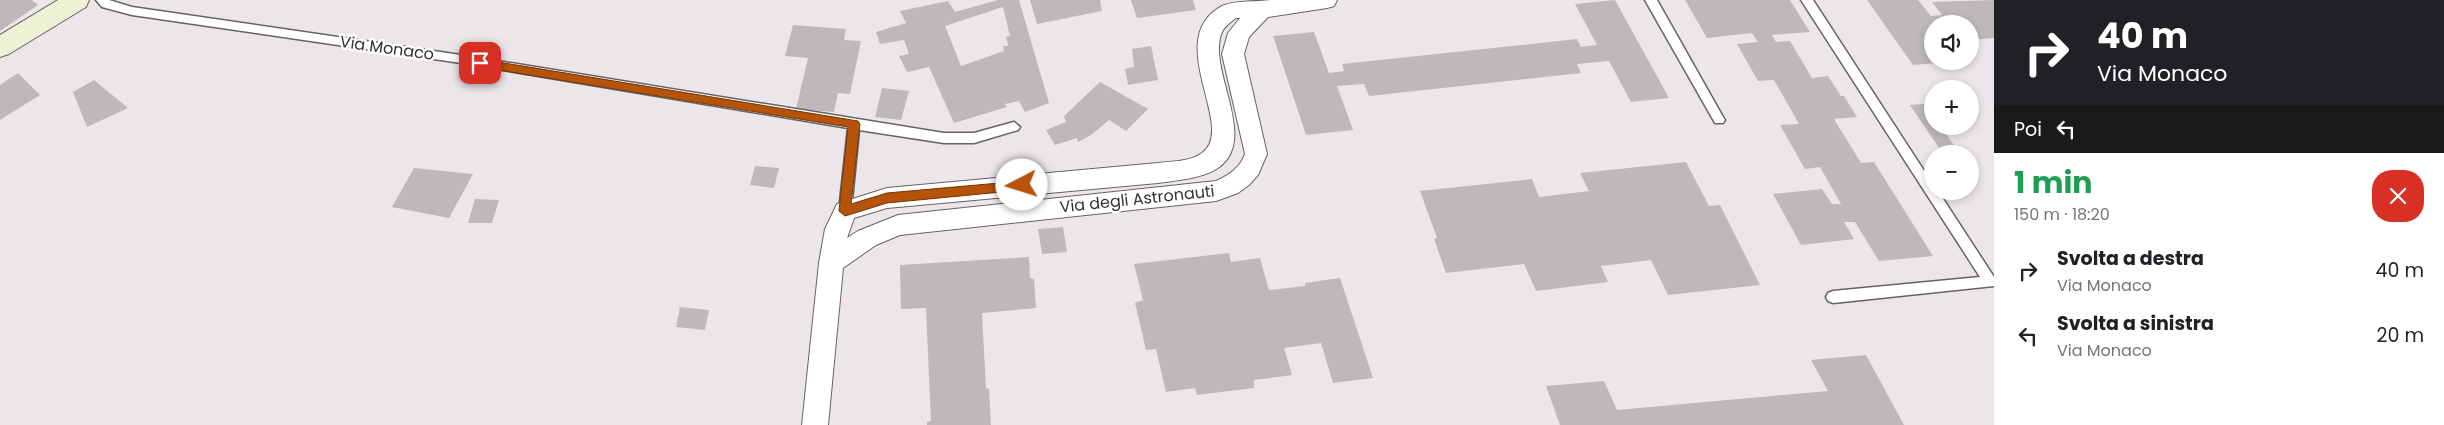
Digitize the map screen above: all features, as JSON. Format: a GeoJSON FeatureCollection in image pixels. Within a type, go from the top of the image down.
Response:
{"type":"FeatureCollection","features":[{"type":"Feature","properties":{"kind":"main road"},"geometry":{"type":"LineString","coordinates":[[0,47],[77,0]]}},
{"type":"Feature","properties":{"kind":"street"},"geometry":{"type":"LineString","coordinates":[[815,425],[831,264],[837,229],[845,211],[887,198],[1158,173],[1195,167],[1215,156],[1223,139],[1222,123],[1208,56],[1210,36],[1218,20],[1230,11],[1261,10],[1327,0]]}},
{"type":"Feature","properties":{"kind":"street","name":"Via degli Astronauti"},"geometry":{"type":"LineString","coordinates":[[831,264],[867,238],[898,225],[1216,191],[1238,182],[1253,165],[1256,154],[1233,54],[1239,33],[1261,10]]}},
{"type":"Feature","properties":{"kind":"lane","name":"Via Monaco"},"geometry":{"type":"LineString","coordinates":[[102,0],[106,4],[132,11],[461,59],[944,138],[974,138],[1014,127]]}},
{"type":"Feature","properties":{"kind":"lane"},"geometry":{"type":"LineString","coordinates":[[1651,0],[1719,120]]}},
{"type":"Feature","properties":{"kind":"lane"},"geometry":{"type":"LineString","coordinates":[[1807,0],[1990,282],[1832,297]]}},
{"type":"Feature","properties":{"kind":"lane"},"geometry":{"type":"LineString","coordinates":[[845,211],[854,124]]}},
{"type":"Feature","properties":{"kind":"building"},"geometry":{"type":"Polygon","coordinates":[[[0,0],[32,0],[38,5],[0,31],[0,0]]]}},
{"type":"Feature","properties":{"kind":"building"},"geometry":{"type":"Polygon","coordinates":[[[998,0],[1019,0],[1049,103],[1025,112],[1019,101],[1005,104],[1007,107],[954,123],[929,67],[907,72],[899,56],[909,54],[904,40],[880,44],[876,32],[906,23],[900,11],[948,1],[955,12],[998,0]],[[1003,7],[945,26],[961,66],[1004,51],[1003,46],[1008,46],[1006,37],[1010,36],[1003,7]]]}},
{"type":"Feature","properties":{"kind":"building"},"geometry":{"type":"Polygon","coordinates":[[[1030,0],[1100,0],[1102,11],[1037,24],[1030,0]]]}},
{"type":"Feature","properties":{"kind":"building"},"geometry":{"type":"Polygon","coordinates":[[[1131,0],[1193,0],[1196,10],[1137,18],[1131,0]]]}},
{"type":"Feature","properties":{"kind":"building"},"geometry":{"type":"Polygon","coordinates":[[[1615,0],[1669,98],[1631,102],[1609,61],[1577,64],[1581,73],[1369,96],[1364,84],[1337,86],[1353,130],[1306,135],[1273,36],[1314,32],[1329,73],[1344,71],[1342,64],[1577,39],[1581,47],[1597,45],[1575,4],[1615,0]]]}},
{"type":"Feature","properties":{"kind":"building"},"geometry":{"type":"Polygon","coordinates":[[[1685,0],[1790,0],[1810,32],[1772,35],[1776,42],[1790,41],[1812,78],[1828,76],[1841,96],[1844,96],[1857,117],[1834,119],[1861,163],[1874,162],[1933,256],[1879,261],[1855,222],[1844,222],[1854,239],[1801,245],[1773,194],[1822,189],[1832,204],[1841,204],[1820,167],[1805,169],[1780,125],[1799,124],[1774,80],[1758,81],[1737,44],[1758,42],[1752,33],[1707,38],[1685,0]]]}},
{"type":"Feature","properties":{"kind":"building"},"geometry":{"type":"Polygon","coordinates":[[[1867,0],[1918,0],[1930,15],[1924,15],[1924,64],[1913,65],[1867,0]]]}},
{"type":"Feature","properties":{"kind":"building"},"geometry":{"type":"Polygon","coordinates":[[[1994,0],[1994,38],[1979,39],[1979,15],[1942,15],[1932,2],[1994,0]]]}},
{"type":"Feature","properties":{"kind":"building"},"geometry":{"type":"Polygon","coordinates":[[[793,25],[846,29],[844,40],[861,41],[850,94],[838,93],[834,112],[796,109],[808,58],[785,56],[793,25]]]}},
{"type":"Feature","properties":{"kind":"building"},"geometry":{"type":"Polygon","coordinates":[[[1151,46],[1158,80],[1128,85],[1125,69],[1134,67],[1132,49],[1151,46]]]}},
{"type":"Feature","properties":{"kind":"building"},"geometry":{"type":"Polygon","coordinates":[[[18,73],[40,95],[0,120],[0,85],[18,73]]]}},
{"type":"Feature","properties":{"kind":"building"},"geometry":{"type":"Polygon","coordinates":[[[94,80],[128,108],[87,127],[73,92],[94,80]]]}},
{"type":"Feature","properties":{"kind":"building"},"geometry":{"type":"Polygon","coordinates":[[[1100,82],[1148,109],[1126,131],[1109,120],[1091,135],[1078,142],[1077,138],[1055,145],[1046,130],[1066,122],[1064,116],[1100,82]]]}},
{"type":"Feature","properties":{"kind":"building"},"geometry":{"type":"Polygon","coordinates":[[[882,88],[909,91],[901,120],[875,117],[882,88]]]}},
{"type":"Feature","properties":{"kind":"building"},"geometry":{"type":"Polygon","coordinates":[[[1924,104],[1924,126],[1910,105],[1924,104]]]}},
{"type":"Feature","properties":{"kind":"building"},"geometry":{"type":"Polygon","coordinates":[[[1930,135],[1947,135],[1954,145],[1937,145],[1930,135]]]}},
{"type":"Feature","properties":{"kind":"building"},"geometry":{"type":"Polygon","coordinates":[[[1686,162],[1709,206],[1720,205],[1760,285],[1668,295],[1651,260],[1601,266],[1608,282],[1536,291],[1524,264],[1446,273],[1434,239],[1437,238],[1420,191],[1532,179],[1539,197],[1589,191],[1580,173],[1686,162]]]}},
{"type":"Feature","properties":{"kind":"building"},"geometry":{"type":"Polygon","coordinates":[[[755,166],[779,168],[774,188],[750,185],[755,166]]]}},
{"type":"Feature","properties":{"kind":"building"},"geometry":{"type":"Polygon","coordinates":[[[414,168],[473,174],[449,218],[392,207],[414,168]]]}},
{"type":"Feature","properties":{"kind":"building"},"geometry":{"type":"Polygon","coordinates":[[[475,199],[499,200],[492,223],[468,223],[475,199]]]}},
{"type":"Feature","properties":{"kind":"building"},"geometry":{"type":"Polygon","coordinates":[[[1063,227],[1067,252],[1042,254],[1038,229],[1063,227]]]}},
{"type":"Feature","properties":{"kind":"building"},"geometry":{"type":"Polygon","coordinates":[[[1229,253],[1231,262],[1260,258],[1269,290],[1305,286],[1305,283],[1340,278],[1373,378],[1333,383],[1321,343],[1284,348],[1292,375],[1254,380],[1254,388],[1197,395],[1195,388],[1166,392],[1156,349],[1146,350],[1135,303],[1143,300],[1134,264],[1229,253]]]}},
{"type":"Feature","properties":{"kind":"building"},"geometry":{"type":"Polygon","coordinates":[[[1029,257],[1030,278],[1034,279],[1036,308],[982,313],[986,388],[989,389],[991,425],[927,425],[927,422],[931,421],[926,308],[901,309],[900,265],[1029,257]]]}},
{"type":"Feature","properties":{"kind":"building"},"geometry":{"type":"Polygon","coordinates":[[[680,307],[709,310],[705,330],[676,327],[680,307]]]}},
{"type":"Feature","properties":{"kind":"building"},"geometry":{"type":"Polygon","coordinates":[[[1866,355],[1904,425],[1560,425],[1546,386],[1604,381],[1617,410],[1828,391],[1811,360],[1866,355]]]}},
{"type":"Feature","properties":{"kind":"route"},"geometry":{"type":"LineString","coordinates":[[480,63],[854,124],[845,211],[887,198],[1022,185]]}}]}
